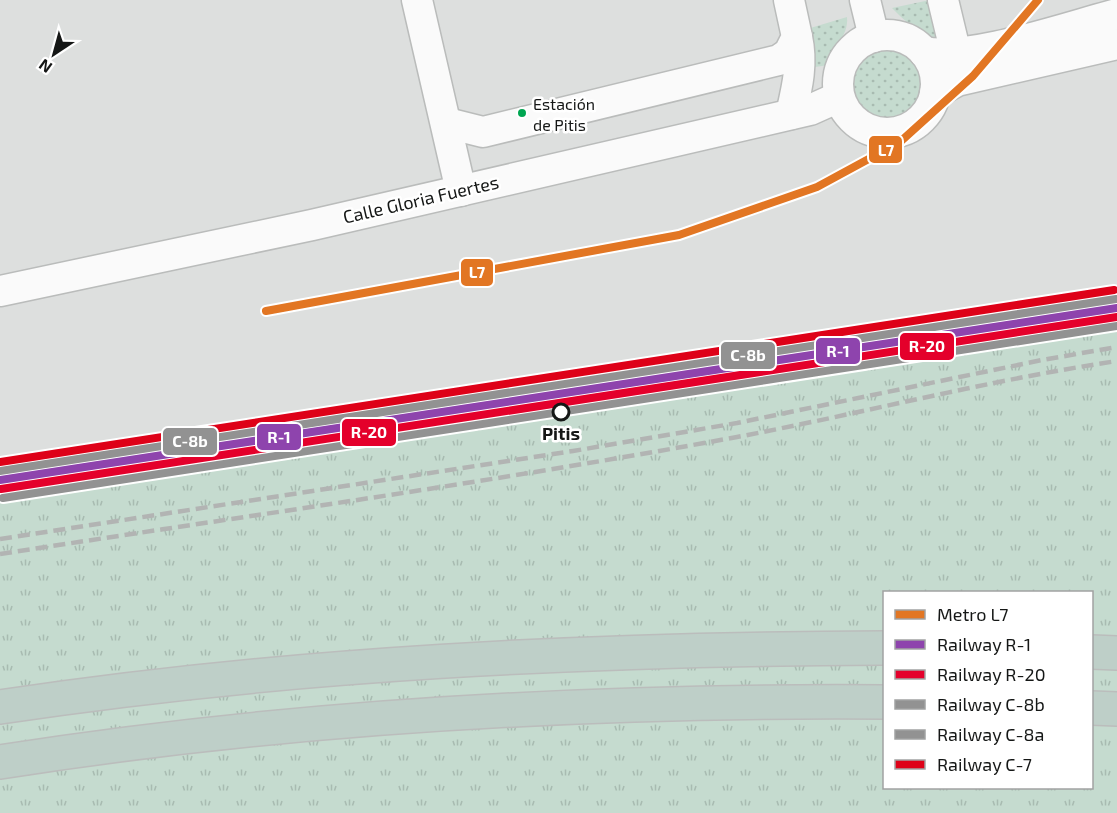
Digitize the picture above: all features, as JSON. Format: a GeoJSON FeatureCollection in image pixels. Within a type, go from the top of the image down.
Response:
{"type":"FeatureCollection","features":[{"type":"Feature","properties":{"kind":"highway"},"geometry":{"type":"LineString","coordinates":[[0,707],[104,692],[458,658],[883,648]]}},
{"type":"Feature","properties":{"kind":"highway"},"geometry":{"type":"LineString","coordinates":[[1093,652],[1117,653]]}},
{"type":"Feature","properties":{"kind":"highway"},"geometry":{"type":"LineString","coordinates":[[0,762],[106,745],[467,711],[784,702],[883,702]]}},
{"type":"Feature","properties":{"kind":"highway"},"geometry":{"type":"LineString","coordinates":[[1093,708],[1117,709]]}},
{"type":"Feature","properties":{"kind":"street"},"geometry":{"type":"LineString","coordinates":[[417,0],[447,123],[460,190]]}},
{"type":"Feature","properties":{"kind":"street"},"geometry":{"type":"LineString","coordinates":[[789,0],[793,45],[801,55],[791,114]]}},
{"type":"Feature","properties":{"kind":"street"},"geometry":{"type":"LineString","coordinates":[[865,0],[874,37]]}},
{"type":"Feature","properties":{"kind":"street"},"geometry":{"type":"LineString","coordinates":[[943,0],[956,54]]}},
{"type":"Feature","properties":{"kind":"street"},"geometry":{"type":"LineString","coordinates":[[924,52],[936,78],[935,93],[929,110],[920,121],[903,131],[891,133],[869,129],[850,117],[839,96],[838,78],[844,59],[857,45],[874,37],[886,34],[898,36],[924,52],[942,56],[1117,14]]}},
{"type":"Feature","properties":{"kind":"street"},"geometry":{"type":"LineString","coordinates":[[935,93],[957,81],[1117,44]]}},
{"type":"Feature","properties":{"kind":"street"},"geometry":{"type":"LineString","coordinates":[[447,123],[483,132],[767,64],[793,45]]}},
{"type":"Feature","properties":{"kind":"street","name":"Calle Gloria Fuertes"},"geometry":{"type":"LineString","coordinates":[[0,291],[312,225],[810,110],[839,96]]}},
{"type":"Feature","properties":{"kind":"green space"},"geometry":{"type":"Polygon","coordinates":[[[930,0],[940,38],[919,31],[892,8],[930,0]]]}},
{"type":"Feature","properties":{"kind":"green space"},"geometry":{"type":"Polygon","coordinates":[[[847,17],[845,31],[830,58],[829,65],[815,67],[807,29],[847,17]]]}},
{"type":"Feature","properties":{"kind":"green space"},"geometry":{"type":"Polygon","coordinates":[[[888,49],[908,55],[918,65],[924,85],[918,105],[908,115],[888,121],[868,115],[858,105],[852,85],[858,65],[868,55],[888,49]]]}},
{"type":"Feature","properties":{"kind":"green space"},"geometry":{"type":"Polygon","coordinates":[[[1117,308],[1117,813],[0,813],[0,469],[1117,308]]]}},
{"type":"Feature","properties":{"kind":"railway"},"geometry":{"type":"LineString","coordinates":[[0,539],[573,451],[737,423],[1042,360],[1117,347]]}},
{"type":"Feature","properties":{"kind":"railway"},"geometry":{"type":"LineString","coordinates":[[0,554],[461,484],[645,453],[785,428],[974,387],[1117,361]]}},
{"type":"Feature","properties":{"kind":"metro line","name":"L7"},"geometry":{"type":"LineString","coordinates":[[266,311],[679,235],[817,187],[900,142],[973,76],[1038,0]]}},
{"type":"Feature","properties":{"kind":"rail line","name":"C-7"},"geometry":{"type":"LineString","coordinates":[[0,462],[1114,290]]}},
{"type":"Feature","properties":{"kind":"rail line","name":"C-8b"},"geometry":{"type":"LineString","coordinates":[[0,471],[1116,299]]}},
{"type":"Feature","properties":{"kind":"rail line","name":"R-1"},"geometry":{"type":"LineString","coordinates":[[0,480],[1117,308]]}},
{"type":"Feature","properties":{"kind":"rail line","name":"R-20"},"geometry":{"type":"LineString","coordinates":[[1,489],[1117,317]]}},
{"type":"Feature","properties":{"kind":"rail line","name":"C-8a"},"geometry":{"type":"LineString","coordinates":[[3,498],[1117,326]]}},
{"type":"Feature","properties":{"kind":"place","name":"Estación de Pitis"},"geometry":{"type":"Point","coordinates":[522,113]}},
{"type":"Feature","properties":{"kind":"place","name":"Pitis"},"geometry":{"type":"Point","coordinates":[561,412]}}]}
